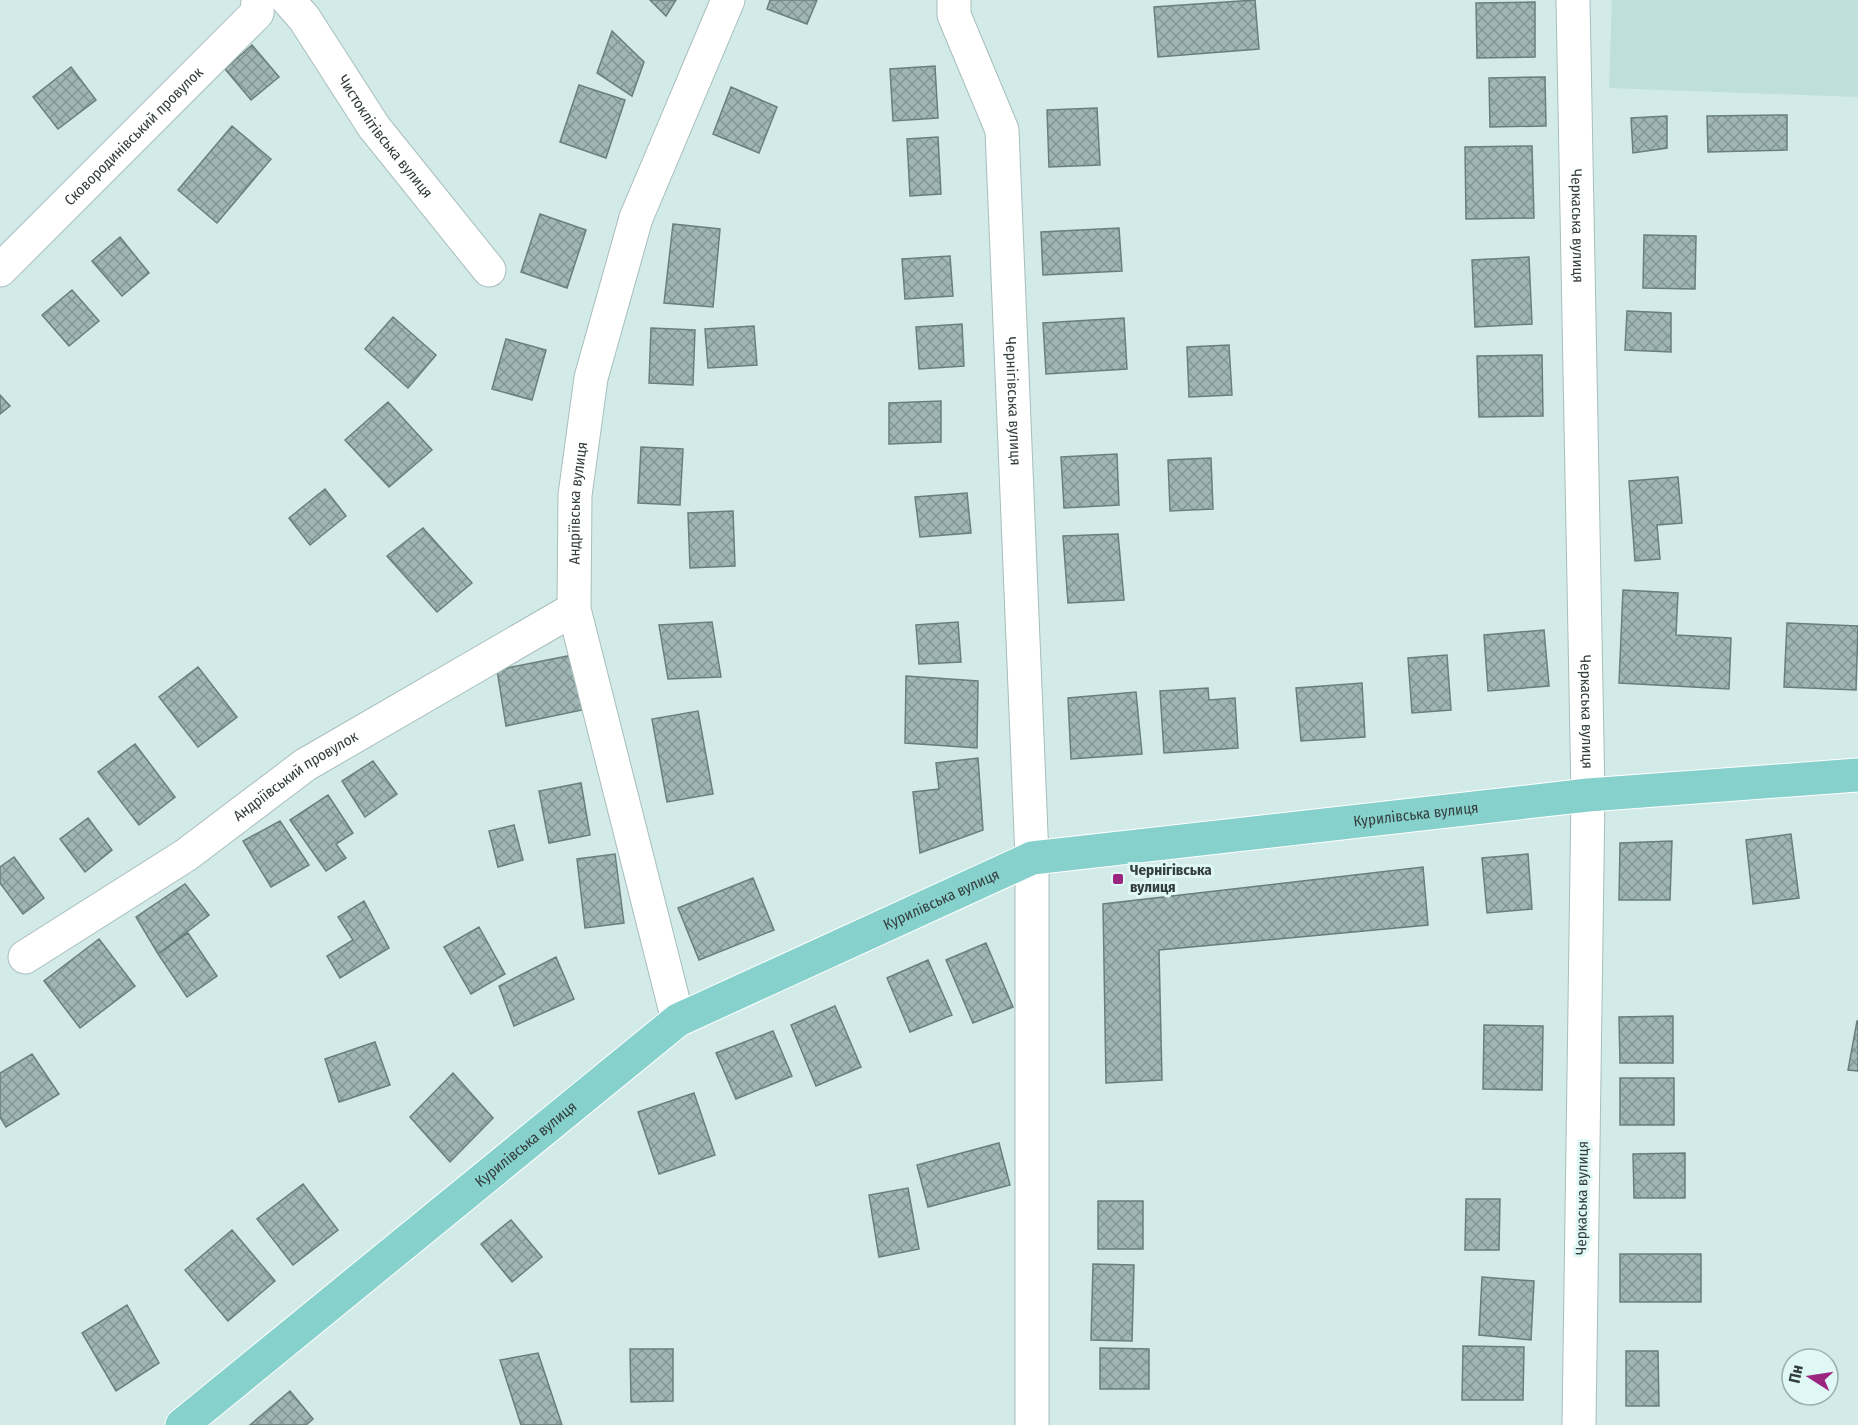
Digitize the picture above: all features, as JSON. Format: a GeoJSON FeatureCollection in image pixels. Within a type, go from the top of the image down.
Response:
{"type":"FeatureCollection","features":[{"type":"Feature","properties":{"kind":"main road","name":"Курилівська вулиця"},"geometry":{"type":"LineString","coordinates":[[183,1425],[678,1020],[1032,858],[1588,795],[1858,775]]}},
{"type":"Feature","properties":{"kind":"street","name":"Сковородинівський провулок"},"geometry":{"type":"LineString","coordinates":[[0,270],[257,13],[258,0]]}},
{"type":"Feature","properties":{"kind":"street","name":"Чистоклітівська вулиця"},"geometry":{"type":"LineString","coordinates":[[288,0],[304,18],[374,128],[489,270]]}},
{"type":"Feature","properties":{"kind":"street","name":"Андріївська вулиця"},"geometry":{"type":"LineString","coordinates":[[678,1020],[574,609],[575,495],[591,378],[636,218],[728,0]]}},
{"type":"Feature","properties":{"kind":"street","name":"Чернігівська вулиця"},"geometry":{"type":"LineString","coordinates":[[954,0],[954,15],[1002,130],[1032,858],[1032,1425]]}},
{"type":"Feature","properties":{"kind":"street","name":"Черкаська вулиця"},"geometry":{"type":"LineString","coordinates":[[1573,0],[1588,795],[1579,1425]]}},
{"type":"Feature","properties":{"kind":"street","name":"Андріївський провулок"},"geometry":{"type":"LineString","coordinates":[[25,957],[186,855],[305,765],[574,609]]}},
{"type":"Feature","properties":{"kind":"shaded area"},"geometry":{"type":"Polygon","coordinates":[[[1612,0],[1858,0],[1858,97],[1609,88],[1612,0]]]}},
{"type":"Feature","properties":{"kind":"building"},"geometry":{"type":"Polygon","coordinates":[[[650,0],[676,0],[666,16],[650,0]]]}},
{"type":"Feature","properties":{"kind":"building"},"geometry":{"type":"Polygon","coordinates":[[[770,0],[817,0],[807,24],[767,9],[770,0]]]}},
{"type":"Feature","properties":{"kind":"building"},"geometry":{"type":"Polygon","coordinates":[[[1255,0],[1259,49],[1158,57],[1154,7],[1255,0]]]}},
{"type":"Feature","properties":{"kind":"building"},"geometry":{"type":"Polygon","coordinates":[[[1535,2],[1535,57],[1477,58],[1476,3],[1535,2]]]}},
{"type":"Feature","properties":{"kind":"building"},"geometry":{"type":"Polygon","coordinates":[[[612,31],[644,62],[632,96],[597,73],[612,31]]]}},
{"type":"Feature","properties":{"kind":"building"},"geometry":{"type":"Polygon","coordinates":[[[252,45],[279,77],[251,100],[225,69],[252,45]]]}},
{"type":"Feature","properties":{"kind":"building"},"geometry":{"type":"Polygon","coordinates":[[[935,66],[938,118],[893,121],[890,69],[935,66]]]}},
{"type":"Feature","properties":{"kind":"building"},"geometry":{"type":"Polygon","coordinates":[[[71,67],[96,100],[58,129],[33,97],[71,67]]]}},
{"type":"Feature","properties":{"kind":"building"},"geometry":{"type":"Polygon","coordinates":[[[1545,77],[1546,126],[1490,127],[1489,78],[1545,77]]]}},
{"type":"Feature","properties":{"kind":"building"},"geometry":{"type":"Polygon","coordinates":[[[579,85],[625,100],[606,158],[560,142],[579,85]]]}},
{"type":"Feature","properties":{"kind":"building"},"geometry":{"type":"Polygon","coordinates":[[[731,87],[777,107],[759,153],[713,134],[731,87]]]}},
{"type":"Feature","properties":{"kind":"building"},"geometry":{"type":"Polygon","coordinates":[[[1097,108],[1100,165],[1049,167],[1047,110],[1097,108]]]}},
{"type":"Feature","properties":{"kind":"building"},"geometry":{"type":"Polygon","coordinates":[[[1787,115],[1787,150],[1708,152],[1707,116],[1787,115]]]}},
{"type":"Feature","properties":{"kind":"building"},"geometry":{"type":"Polygon","coordinates":[[[1667,116],[1667,148],[1633,153],[1631,118],[1667,116]]]}},
{"type":"Feature","properties":{"kind":"building"},"geometry":{"type":"Polygon","coordinates":[[[232,126],[271,159],[217,223],[178,190],[232,126]]]}},
{"type":"Feature","properties":{"kind":"building"},"geometry":{"type":"Polygon","coordinates":[[[938,137],[941,194],[910,196],[907,139],[938,137]]]}},
{"type":"Feature","properties":{"kind":"building"},"geometry":{"type":"Polygon","coordinates":[[[1532,146],[1534,218],[1466,219],[1465,147],[1532,146]]]}},
{"type":"Feature","properties":{"kind":"building"},"geometry":{"type":"Polygon","coordinates":[[[540,214],[586,230],[567,288],[521,272],[540,214]]]}},
{"type":"Feature","properties":{"kind":"building"},"geometry":{"type":"Polygon","coordinates":[[[673,224],[720,229],[713,307],[664,303],[673,224]]]}},
{"type":"Feature","properties":{"kind":"building"},"geometry":{"type":"Polygon","coordinates":[[[1119,228],[1122,271],[1043,275],[1041,232],[1119,228]]]}},
{"type":"Feature","properties":{"kind":"building"},"geometry":{"type":"Polygon","coordinates":[[[1644,235],[1696,236],[1695,289],[1643,288],[1644,235]]]}},
{"type":"Feature","properties":{"kind":"building"},"geometry":{"type":"Polygon","coordinates":[[[120,237],[149,273],[122,296],[92,261],[120,237]]]}},
{"type":"Feature","properties":{"kind":"building"},"geometry":{"type":"Polygon","coordinates":[[[950,256],[953,296],[905,299],[902,259],[950,256]]]}},
{"type":"Feature","properties":{"kind":"building"},"geometry":{"type":"Polygon","coordinates":[[[1529,257],[1532,324],[1475,327],[1472,260],[1529,257]]]}},
{"type":"Feature","properties":{"kind":"building"},"geometry":{"type":"Polygon","coordinates":[[[72,290],[99,321],[69,346],[42,315],[72,290]]]}},
{"type":"Feature","properties":{"kind":"building"},"geometry":{"type":"Polygon","coordinates":[[[1627,311],[1671,313],[1671,352],[1625,350],[1627,311]]]}},
{"type":"Feature","properties":{"kind":"building"},"geometry":{"type":"Polygon","coordinates":[[[393,317],[436,355],[408,388],[365,349],[393,317]]]}},
{"type":"Feature","properties":{"kind":"building"},"geometry":{"type":"Polygon","coordinates":[[[1124,318],[1127,369],[1046,374],[1043,323],[1124,318]]]}},
{"type":"Feature","properties":{"kind":"building"},"geometry":{"type":"Polygon","coordinates":[[[962,324],[964,366],[919,369],[916,327],[962,324]]]}},
{"type":"Feature","properties":{"kind":"building"},"geometry":{"type":"Polygon","coordinates":[[[754,326],[757,365],[708,368],[705,329],[754,326]]]}},
{"type":"Feature","properties":{"kind":"building"},"geometry":{"type":"Polygon","coordinates":[[[651,328],[695,330],[693,385],[649,383],[651,328]]]}},
{"type":"Feature","properties":{"kind":"building"},"geometry":{"type":"Polygon","coordinates":[[[506,339],[546,350],[532,400],[492,389],[506,339]]]}},
{"type":"Feature","properties":{"kind":"building"},"geometry":{"type":"Polygon","coordinates":[[[1229,345],[1232,395],[1189,397],[1187,347],[1229,345]]]}},
{"type":"Feature","properties":{"kind":"building"},"geometry":{"type":"Polygon","coordinates":[[[1542,355],[1543,416],[1479,417],[1477,356],[1542,355]]]}},
{"type":"Feature","properties":{"kind":"building"},"geometry":{"type":"Polygon","coordinates":[[[0,395],[10,406],[0,414],[0,395]]]}},
{"type":"Feature","properties":{"kind":"building"},"geometry":{"type":"Polygon","coordinates":[[[941,401],[941,442],[889,444],[889,403],[941,401]]]}},
{"type":"Feature","properties":{"kind":"building"},"geometry":{"type":"Polygon","coordinates":[[[388,402],[432,450],[389,487],[345,440],[388,402]]]}},
{"type":"Feature","properties":{"kind":"building"},"geometry":{"type":"Polygon","coordinates":[[[641,447],[683,449],[680,505],[638,503],[641,447]]]}},
{"type":"Feature","properties":{"kind":"building"},"geometry":{"type":"Polygon","coordinates":[[[1117,454],[1119,505],[1064,508],[1061,457],[1117,454]]]}},
{"type":"Feature","properties":{"kind":"building"},"geometry":{"type":"Polygon","coordinates":[[[1211,458],[1213,509],[1170,511],[1168,460],[1211,458]]]}},
{"type":"Feature","properties":{"kind":"building"},"geometry":{"type":"Polygon","coordinates":[[[1678,477],[1682,523],[1657,525],[1660,559],[1635,561],[1629,481],[1678,477]]]}},
{"type":"Feature","properties":{"kind":"building"},"geometry":{"type":"Polygon","coordinates":[[[325,489],[346,516],[310,545],[289,518],[325,489]]]}},
{"type":"Feature","properties":{"kind":"building"},"geometry":{"type":"Polygon","coordinates":[[[967,493],[971,533],[920,537],[915,497],[967,493]]]}},
{"type":"Feature","properties":{"kind":"building"},"geometry":{"type":"Polygon","coordinates":[[[733,511],[735,566],[690,568],[688,513],[733,511]]]}},
{"type":"Feature","properties":{"kind":"building"},"geometry":{"type":"Polygon","coordinates":[[[423,528],[472,583],[437,612],[387,556],[423,528]]]}},
{"type":"Feature","properties":{"kind":"building"},"geometry":{"type":"Polygon","coordinates":[[[1118,534],[1124,600],[1068,603],[1063,536],[1118,534]]]}},
{"type":"Feature","properties":{"kind":"building"},"geometry":{"type":"Polygon","coordinates":[[[1623,590],[1678,593],[1676,635],[1731,638],[1729,689],[1619,683],[1623,590]]]}},
{"type":"Feature","properties":{"kind":"building"},"geometry":{"type":"Polygon","coordinates":[[[712,622],[721,677],[668,679],[659,625],[712,622]]]}},
{"type":"Feature","properties":{"kind":"building"},"geometry":{"type":"Polygon","coordinates":[[[958,622],[961,662],[919,664],[916,625],[958,622]]]}},
{"type":"Feature","properties":{"kind":"building"},"geometry":{"type":"Polygon","coordinates":[[[1787,623],[1858,626],[1856,690],[1784,687],[1787,623]]]}},
{"type":"Feature","properties":{"kind":"building"},"geometry":{"type":"Polygon","coordinates":[[[1544,630],[1549,686],[1488,691],[1484,635],[1544,630]]]}},
{"type":"Feature","properties":{"kind":"building"},"geometry":{"type":"Polygon","coordinates":[[[573,655],[582,710],[506,726],[497,670],[573,655]]]}},
{"type":"Feature","properties":{"kind":"building"},"geometry":{"type":"Polygon","coordinates":[[[1447,655],[1451,710],[1412,713],[1408,658],[1447,655]]]}},
{"type":"Feature","properties":{"kind":"building"},"geometry":{"type":"Polygon","coordinates":[[[198,667],[237,717],[198,747],[159,697],[198,667]]]}},
{"type":"Feature","properties":{"kind":"building"},"geometry":{"type":"Polygon","coordinates":[[[906,676],[978,681],[977,748],[905,743],[906,676]]]}},
{"type":"Feature","properties":{"kind":"building"},"geometry":{"type":"Polygon","coordinates":[[[1362,683],[1365,737],[1301,741],[1296,688],[1362,683]]]}},
{"type":"Feature","properties":{"kind":"building"},"geometry":{"type":"Polygon","coordinates":[[[1208,688],[1209,700],[1235,698],[1238,748],[1164,753],[1160,691],[1208,688]]]}},
{"type":"Feature","properties":{"kind":"building"},"geometry":{"type":"Polygon","coordinates":[[[1136,692],[1142,754],[1071,759],[1068,698],[1136,692]]]}},
{"type":"Feature","properties":{"kind":"building"},"geometry":{"type":"Polygon","coordinates":[[[698,711],[713,794],[667,802],[652,719],[698,711]]]}},
{"type":"Feature","properties":{"kind":"building"},"geometry":{"type":"Polygon","coordinates":[[[135,744],[175,797],[139,825],[98,772],[135,744]]]}},
{"type":"Feature","properties":{"kind":"building"},"geometry":{"type":"Polygon","coordinates":[[[978,758],[983,830],[920,853],[913,792],[939,789],[936,763],[978,758]]]}},
{"type":"Feature","properties":{"kind":"building"},"geometry":{"type":"Polygon","coordinates":[[[373,761],[397,794],[365,817],[342,781],[373,761]]]}},
{"type":"Feature","properties":{"kind":"building"},"geometry":{"type":"Polygon","coordinates":[[[581,783],[590,835],[549,843],[539,791],[581,783]]]}},
{"type":"Feature","properties":{"kind":"building"},"geometry":{"type":"Polygon","coordinates":[[[328,795],[353,833],[336,844],[346,858],[326,871],[290,820],[328,795]]]}},
{"type":"Feature","properties":{"kind":"building"},"geometry":{"type":"Polygon","coordinates":[[[88,818],[112,850],[85,872],[60,839],[88,818]]]}},
{"type":"Feature","properties":{"kind":"building"},"geometry":{"type":"Polygon","coordinates":[[[280,821],[309,865],[271,887],[243,841],[280,821]]]}},
{"type":"Feature","properties":{"kind":"building"},"geometry":{"type":"Polygon","coordinates":[[[514,825],[523,860],[498,867],[489,831],[514,825]]]}},
{"type":"Feature","properties":{"kind":"building"},"geometry":{"type":"Polygon","coordinates":[[[1791,834],[1799,898],[1753,904],[1746,840],[1791,834]]]}},
{"type":"Feature","properties":{"kind":"building"},"geometry":{"type":"Polygon","coordinates":[[[1672,841],[1670,900],[1619,900],[1620,843],[1672,841]]]}},
{"type":"Feature","properties":{"kind":"building"},"geometry":{"type":"Polygon","coordinates":[[[615,854],[624,923],[585,928],[577,859],[615,854]]]}},
{"type":"Feature","properties":{"kind":"building"},"geometry":{"type":"Polygon","coordinates":[[[1528,854],[1532,909],[1487,913],[1482,858],[1528,854]]]}},
{"type":"Feature","properties":{"kind":"building"},"geometry":{"type":"Polygon","coordinates":[[[14,857],[44,898],[23,914],[0,883],[0,867],[14,857]]]}},
{"type":"Feature","properties":{"kind":"building"},"geometry":{"type":"Polygon","coordinates":[[[1423,867],[1428,925],[1159,950],[1162,1080],[1106,1083],[1103,904],[1423,867]]]}},
{"type":"Feature","properties":{"kind":"building"},"geometry":{"type":"Polygon","coordinates":[[[753,878],[774,930],[699,960],[678,908],[753,878]]]}},
{"type":"Feature","properties":{"kind":"building"},"geometry":{"type":"Polygon","coordinates":[[[185,884],[209,915],[158,954],[136,917],[185,884]]]}},
{"type":"Feature","properties":{"kind":"building"},"geometry":{"type":"Polygon","coordinates":[[[364,901],[389,948],[340,978],[327,956],[353,940],[338,917],[364,901]]]}},
{"type":"Feature","properties":{"kind":"building"},"geometry":{"type":"Polygon","coordinates":[[[479,927],[505,974],[471,994],[444,947],[479,927]]]}},
{"type":"Feature","properties":{"kind":"building"},"geometry":{"type":"Polygon","coordinates":[[[188,933],[217,976],[187,997],[158,954],[188,933]]]}},
{"type":"Feature","properties":{"kind":"building"},"geometry":{"type":"Polygon","coordinates":[[[99,939],[135,986],[80,1028],[44,981],[99,939]]]}},
{"type":"Feature","properties":{"kind":"building"},"geometry":{"type":"Polygon","coordinates":[[[986,943],[1013,1007],[973,1023],[946,960],[986,943]]]}},
{"type":"Feature","properties":{"kind":"building"},"geometry":{"type":"Polygon","coordinates":[[[556,957],[574,999],[514,1026],[499,986],[556,957]]]}},
{"type":"Feature","properties":{"kind":"building"},"geometry":{"type":"Polygon","coordinates":[[[928,960],[952,1015],[910,1032],[887,978],[928,960]]]}},
{"type":"Feature","properties":{"kind":"building"},"geometry":{"type":"Polygon","coordinates":[[[835,1006],[861,1067],[816,1086],[791,1025],[835,1006]]]}},
{"type":"Feature","properties":{"kind":"building"},"geometry":{"type":"Polygon","coordinates":[[[1673,1016],[1673,1063],[1620,1063],[1619,1017],[1673,1016]]]}},
{"type":"Feature","properties":{"kind":"building"},"geometry":{"type":"Polygon","coordinates":[[[1858,1021],[1858,1071],[1848,1070],[1858,1021]]]}},
{"type":"Feature","properties":{"kind":"building"},"geometry":{"type":"Polygon","coordinates":[[[1484,1025],[1543,1026],[1542,1090],[1483,1089],[1484,1025]]]}},
{"type":"Feature","properties":{"kind":"building"},"geometry":{"type":"Polygon","coordinates":[[[773,1031],[792,1076],[736,1099],[716,1053],[773,1031]]]}},
{"type":"Feature","properties":{"kind":"building"},"geometry":{"type":"Polygon","coordinates":[[[375,1042],[390,1085],[339,1102],[325,1059],[375,1042]]]}},
{"type":"Feature","properties":{"kind":"building"},"geometry":{"type":"Polygon","coordinates":[[[32,1054],[59,1094],[6,1127],[0,1117],[0,1073],[32,1054]]]}},
{"type":"Feature","properties":{"kind":"building"},"geometry":{"type":"Polygon","coordinates":[[[453,1073],[493,1118],[450,1162],[410,1117],[453,1073]]]}},
{"type":"Feature","properties":{"kind":"building"},"geometry":{"type":"Polygon","coordinates":[[[1620,1078],[1674,1078],[1674,1125],[1620,1125],[1620,1078]]]}},
{"type":"Feature","properties":{"kind":"building"},"geometry":{"type":"Polygon","coordinates":[[[694,1093],[715,1155],[659,1174],[638,1112],[694,1093]]]}},
{"type":"Feature","properties":{"kind":"building"},"geometry":{"type":"Polygon","coordinates":[[[999,1143],[1010,1185],[928,1207],[917,1165],[999,1143]]]}},
{"type":"Feature","properties":{"kind":"building"},"geometry":{"type":"Polygon","coordinates":[[[1685,1153],[1685,1198],[1634,1198],[1633,1154],[1685,1153]]]}},
{"type":"Feature","properties":{"kind":"building"},"geometry":{"type":"Polygon","coordinates":[[[303,1184],[338,1230],[293,1265],[257,1219],[303,1184]]]}},
{"type":"Feature","properties":{"kind":"building"},"geometry":{"type":"Polygon","coordinates":[[[908,1188],[919,1249],[879,1257],[869,1195],[908,1188]]]}},
{"type":"Feature","properties":{"kind":"building"},"geometry":{"type":"Polygon","coordinates":[[[1466,1199],[1500,1199],[1499,1250],[1465,1250],[1466,1199]]]}},
{"type":"Feature","properties":{"kind":"building"},"geometry":{"type":"Polygon","coordinates":[[[1098,1201],[1143,1201],[1143,1249],[1098,1249],[1098,1201]]]}},
{"type":"Feature","properties":{"kind":"building"},"geometry":{"type":"Polygon","coordinates":[[[511,1220],[542,1257],[512,1282],[481,1244],[511,1220]]]}},
{"type":"Feature","properties":{"kind":"building"},"geometry":{"type":"Polygon","coordinates":[[[232,1230],[275,1281],[228,1321],[185,1270],[232,1230]]]}},
{"type":"Feature","properties":{"kind":"building"},"geometry":{"type":"Polygon","coordinates":[[[1620,1254],[1701,1254],[1701,1302],[1620,1302],[1620,1254]]]}},
{"type":"Feature","properties":{"kind":"building"},"geometry":{"type":"Polygon","coordinates":[[[1093,1264],[1134,1265],[1132,1341],[1091,1340],[1093,1264]]]}},
{"type":"Feature","properties":{"kind":"building"},"geometry":{"type":"Polygon","coordinates":[[[1482,1277],[1534,1281],[1531,1340],[1479,1335],[1482,1277]]]}},
{"type":"Feature","properties":{"kind":"building"},"geometry":{"type":"Polygon","coordinates":[[[127,1305],[159,1363],[116,1391],[82,1333],[127,1305]]]}},
{"type":"Feature","properties":{"kind":"building"},"geometry":{"type":"Polygon","coordinates":[[[1463,1346],[1524,1347],[1523,1400],[1462,1400],[1463,1346]]]}},
{"type":"Feature","properties":{"kind":"building"},"geometry":{"type":"Polygon","coordinates":[[[1100,1348],[1149,1349],[1149,1389],[1100,1389],[1100,1348]]]}},
{"type":"Feature","properties":{"kind":"building"},"geometry":{"type":"Polygon","coordinates":[[[630,1349],[673,1349],[673,1401],[631,1402],[630,1349]]]}},
{"type":"Feature","properties":{"kind":"building"},"geometry":{"type":"Polygon","coordinates":[[[1626,1351],[1658,1351],[1659,1406],[1626,1406],[1626,1351]]]}},
{"type":"Feature","properties":{"kind":"building"},"geometry":{"type":"Polygon","coordinates":[[[538,1353],[562,1425],[521,1425],[500,1360],[538,1353]]]}},
{"type":"Feature","properties":{"kind":"building"},"geometry":{"type":"Polygon","coordinates":[[[290,1391],[313,1419],[306,1425],[250,1425],[290,1391]]]}},
{"type":"Feature","properties":{"kind":"place","name":"Чернігівська вулиця"},"geometry":{"type":"Point","coordinates":[1118,879]}}]}
